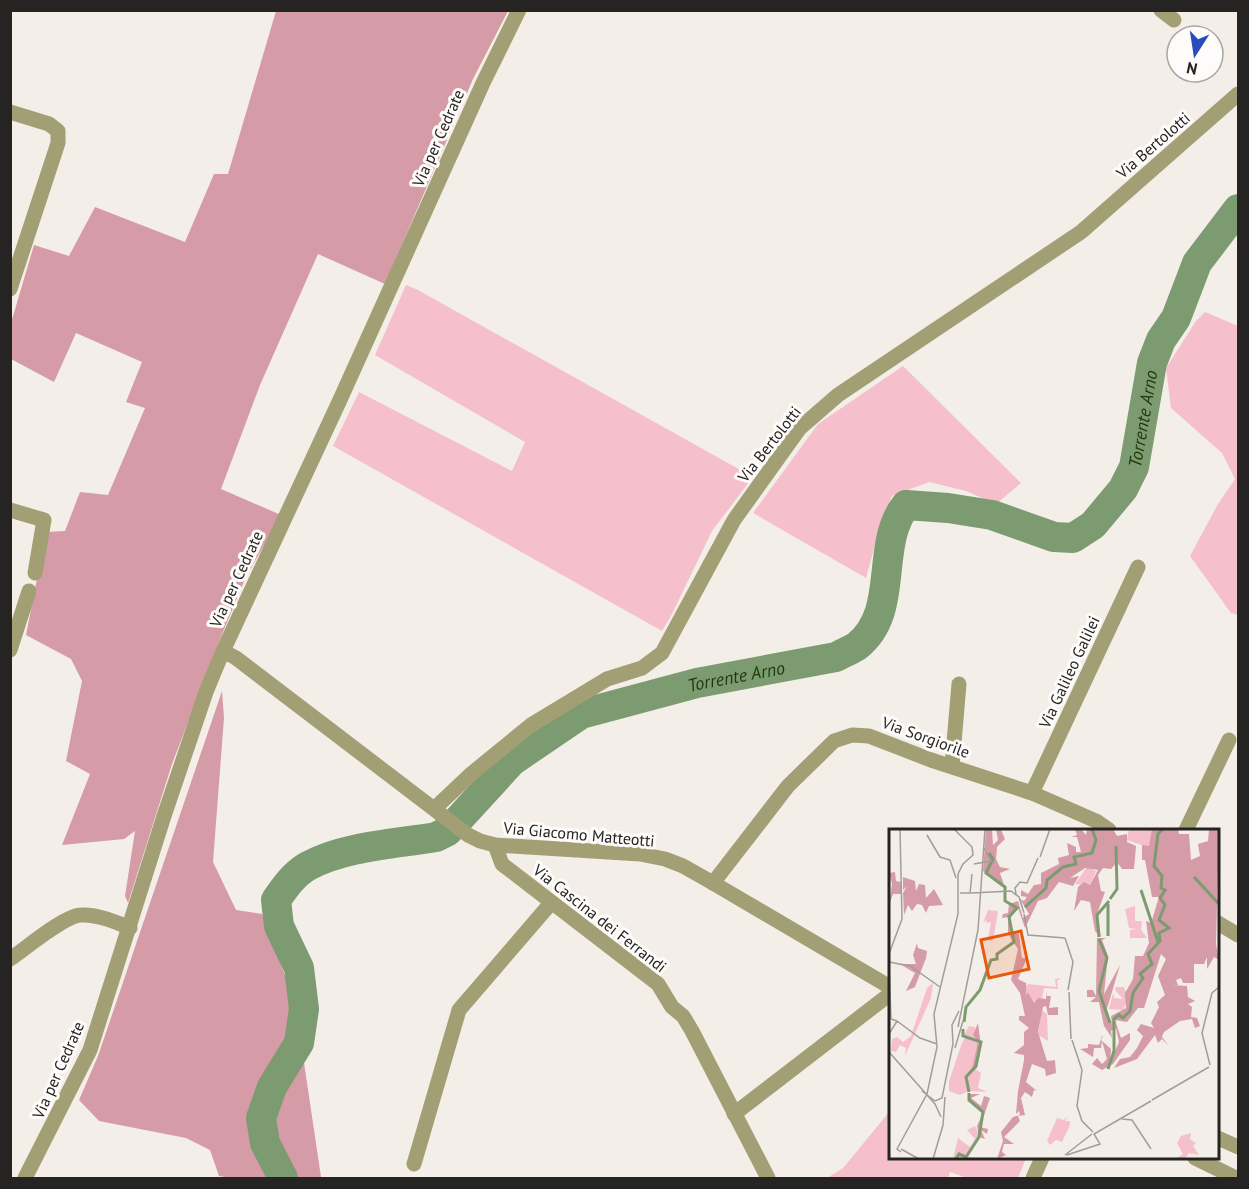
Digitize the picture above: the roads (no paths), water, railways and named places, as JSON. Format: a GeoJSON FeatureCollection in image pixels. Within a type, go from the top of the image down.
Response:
{"type":"FeatureCollection","features":[{"type":"Feature","properties":{"kind":"street","name":"Via per Cedrate"},"geometry":{"type":"LineString","coordinates":[[25,1179],[90,1050],[164,816],[223,651],[339,402],[483,83],[519,10]]}},
{"type":"Feature","properties":{"kind":"street","name":"Via Bertolotti"},"geometry":{"type":"LineString","coordinates":[[439,812],[478,768],[531,725],[606,679],[642,668],[662,653],[734,520],[800,428],[818,411],[838,394],[1081,232],[1239,94]]}},
{"type":"Feature","properties":{"kind":"street"},"geometry":{"type":"LineString","coordinates":[[10,112],[49,124],[58,132],[58,143],[17,249],[10,289]]}},
{"type":"Feature","properties":{"kind":"street"},"geometry":{"type":"LineString","coordinates":[[10,510],[44,520],[35,573]]}},
{"type":"Feature","properties":{"kind":"street","name":"Via Galileo Galilei"},"geometry":{"type":"LineString","coordinates":[[1032,792],[1138,567]]}},
{"type":"Feature","properties":{"kind":"street"},"geometry":{"type":"LineString","coordinates":[[10,650],[29,591]]}},
{"type":"Feature","properties":{"kind":"street","name":"Via Giacomo Matteotti"},"geometry":{"type":"LineString","coordinates":[[223,651],[236,658],[468,835],[495,846],[640,854],[665,859],[683,866],[889,986]]}},
{"type":"Feature","properties":{"kind":"street"},"geometry":{"type":"LineString","coordinates":[[952,766],[959,684]]}},
{"type":"Feature","properties":{"kind":"street","name":"Via Sorgiorile"},"geometry":{"type":"LineString","coordinates":[[713,883],[788,786],[834,741],[852,735],[869,736],[1032,792],[1096,821],[1106,829]]}},
{"type":"Feature","properties":{"kind":"street"},"geometry":{"type":"LineString","coordinates":[[1187,829],[1229,740]]}},
{"type":"Feature","properties":{"kind":"street","name":"Via Cascina dei Ferrandi"},"geometry":{"type":"LineString","coordinates":[[495,846],[502,864],[658,984],[672,1007],[683,1016],[692,1031],[768,1179]]}},
{"type":"Feature","properties":{"kind":"street"},"geometry":{"type":"LineString","coordinates":[[414,1164],[459,1010],[551,903]]}},
{"type":"Feature","properties":{"kind":"street"},"geometry":{"type":"LineString","coordinates":[[10,959],[67,919],[79,914],[91,915],[130,928]]}},
{"type":"Feature","properties":{"kind":"street"},"geometry":{"type":"LineString","coordinates":[[1219,924],[1239,935]]}},
{"type":"Feature","properties":{"kind":"street"},"geometry":{"type":"LineString","coordinates":[[734,1114],[889,996]]}},
{"type":"Feature","properties":{"kind":"street"},"geometry":{"type":"LineString","coordinates":[[1219,1138],[1239,1147]]}},
{"type":"Feature","properties":{"kind":"street"},"geometry":{"type":"LineString","coordinates":[[1033,1179],[1042,1159]]}},
{"type":"Feature","properties":{"kind":"street"},"geometry":{"type":"LineString","coordinates":[[1197,1159],[1236,1179]]}},
{"type":"Feature","properties":{"kind":"waterway","name":"Torrente Arno"},"geometry":{"type":"LineString","coordinates":[[283,1178],[265,1143],[261,1118],[272,1087],[299,1043],[304,1009],[299,968],[279,926],[276,900],[294,877],[308,866],[338,854],[436,837],[448,831],[512,761],[581,714],[697,683],[836,657],[857,646],[870,632],[879,615],[891,539],[906,505],[948,508],[992,515],[1054,537],[1073,538],[1093,525],[1123,489],[1134,467],[1152,363],[1161,340],[1176,318],[1197,263],[1238,209]]}}]}
